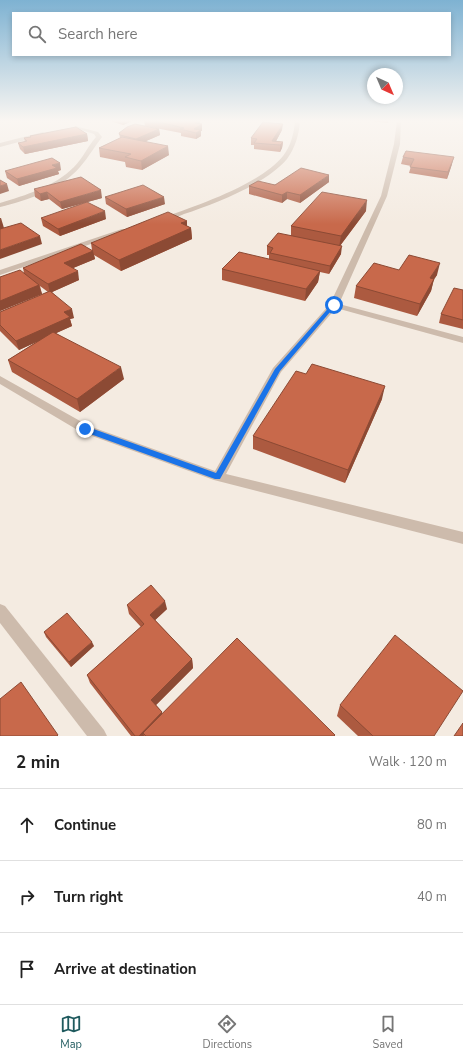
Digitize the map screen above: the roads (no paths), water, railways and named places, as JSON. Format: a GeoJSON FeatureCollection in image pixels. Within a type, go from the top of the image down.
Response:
{"type":"FeatureCollection","features":[{"type":"Feature","properties":{"kind":"street"},"geometry":{"type":"LineString","coordinates":[[0,205],[48,188],[66,178],[78,166],[84,155]]}},
{"type":"Feature","properties":{"kind":"street"},"geometry":{"type":"LineString","coordinates":[[155,222],[186,213],[226,197],[246,187],[270,170],[287,155]]}},
{"type":"Feature","properties":{"kind":"street"},"geometry":{"type":"LineString","coordinates":[[218,477],[277,370],[334,305],[384,196],[394,155]]}},
{"type":"Feature","properties":{"kind":"street"},"geometry":{"type":"LineString","coordinates":[[0,273],[133,228]]}},
{"type":"Feature","properties":{"kind":"street"},"geometry":{"type":"LineString","coordinates":[[334,305],[463,340]]}},
{"type":"Feature","properties":{"kind":"street"},"geometry":{"type":"LineString","coordinates":[[0,379],[35,401],[85,429],[218,477],[445,535],[463,538]]}},
{"type":"Feature","properties":{"kind":"street"},"geometry":{"type":"LineString","coordinates":[[0,611],[98,736]]}}]}
